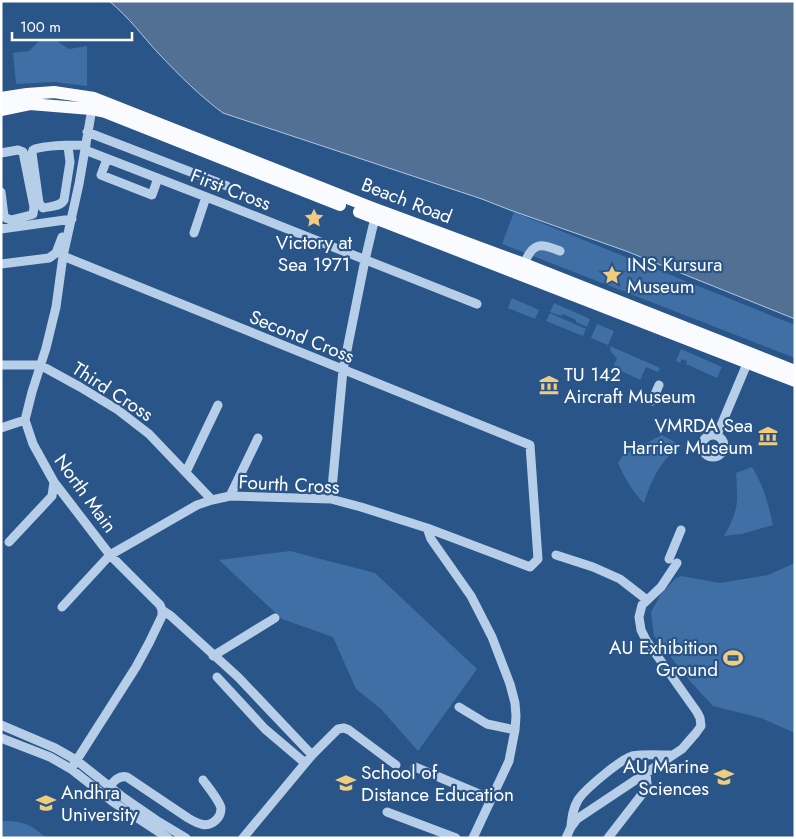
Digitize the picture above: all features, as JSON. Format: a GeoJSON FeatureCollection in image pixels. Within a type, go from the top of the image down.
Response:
{"type":"FeatureCollection","features":[{"type":"Feature","properties":{"kind":"main road","name":"Beach Road"},"geometry":{"type":"LineString","coordinates":[[1,98],[54,92],[92,103],[105,112],[377,214],[749,358],[795,371]]}},
{"type":"Feature","properties":{"kind":"main road","name":"Beach Road"},"geometry":{"type":"LineString","coordinates":[[1,110],[30,104],[92,103]]}},
{"type":"Feature","properties":{"kind":"main road","name":"Beach Road"},"geometry":{"type":"LineString","coordinates":[[377,214],[524,264],[749,358],[795,381]]}},
{"type":"Feature","properties":{"kind":"street"},"geometry":{"type":"LineString","coordinates":[[1,428],[26,420],[56,307],[69,220],[86,148],[92,103]]}},
{"type":"Feature","properties":{"kind":"street"},"geometry":{"type":"LineString","coordinates":[[87,132],[227,186]]}},
{"type":"Feature","properties":{"kind":"street"},"geometry":{"type":"LineString","coordinates":[[68,146],[70,162],[64,200],[58,205],[43,208],[39,204],[32,150],[68,146],[86,148]]}},
{"type":"Feature","properties":{"kind":"street","name":"First Cross"},"geometry":{"type":"LineString","coordinates":[[86,148],[107,159],[477,304]]}},
{"type":"Feature","properties":{"kind":"street"},"geometry":{"type":"LineString","coordinates":[[1,154],[18,150],[23,152],[34,207],[33,214],[8,220],[4,216],[1,192]]}},
{"type":"Feature","properties":{"kind":"street"},"geometry":{"type":"LineString","coordinates":[[107,159],[102,175],[152,195],[158,178]]}},
{"type":"Feature","properties":{"kind":"street"},"geometry":{"type":"LineString","coordinates":[[194,233],[206,197]]}},
{"type":"Feature","properties":{"kind":"street"},"geometry":{"type":"LineString","coordinates":[[331,500],[343,370],[365,260],[377,214]]}},
{"type":"Feature","properties":{"kind":"street"},"geometry":{"type":"LineString","coordinates":[[1,229],[69,220]]}},
{"type":"Feature","properties":{"kind":"street"},"geometry":{"type":"LineString","coordinates":[[1,264],[49,258],[56,253],[69,220]]}},
{"type":"Feature","properties":{"kind":"street"},"geometry":{"type":"LineString","coordinates":[[524,264],[528,253],[538,246],[560,251]]}},
{"type":"Feature","properties":{"kind":"street","name":"Second Cross"},"geometry":{"type":"LineString","coordinates":[[63,256],[530,445],[538,559],[530,567]]}},
{"type":"Feature","properties":{"kind":"street"},"geometry":{"type":"LineString","coordinates":[[717,435],[749,358]]}},
{"type":"Feature","properties":{"kind":"street","name":"Third Cross"},"geometry":{"type":"LineString","coordinates":[[1,365],[40,365],[118,410],[149,434],[212,500]]}},
{"type":"Feature","properties":{"kind":"street"},"geometry":{"type":"LineString","coordinates":[[652,401],[659,384]]}},
{"type":"Feature","properties":{"kind":"street"},"geometry":{"type":"LineString","coordinates":[[186,472],[218,405]]}},
{"type":"Feature","properties":{"kind":"street","name":"North Main"},"geometry":{"type":"LineString","coordinates":[[26,420],[33,444],[54,482],[110,555],[160,605],[162,610],[238,677],[312,755]]}},
{"type":"Feature","properties":{"kind":"street"},"geometry":{"type":"LineString","coordinates":[[230,496],[258,438]]}},
{"type":"Feature","properties":{"kind":"street"},"geometry":{"type":"LineString","coordinates":[[9,542],[52,496],[54,482]]}},
{"type":"Feature","properties":{"kind":"street","name":"Fourth Cross"},"geometry":{"type":"LineString","coordinates":[[62,607],[110,555],[197,506],[230,496],[331,500],[361,507],[427,528],[530,567]]}},
{"type":"Feature","properties":{"kind":"street"},"geometry":{"type":"LineString","coordinates":[[427,528],[431,539],[471,596],[492,637],[515,702],[515,730],[509,761],[473,838]]}},
{"type":"Feature","properties":{"kind":"street"},"geometry":{"type":"LineString","coordinates":[[566,838],[577,818],[682,749],[701,726],[700,718],[692,704],[646,640],[641,630],[639,617],[642,605],[661,587],[673,561],[681,530]]}},
{"type":"Feature","properties":{"kind":"street"},"geometry":{"type":"LineString","coordinates":[[556,555],[620,579],[647,600]]}},
{"type":"Feature","properties":{"kind":"street"},"geometry":{"type":"LineString","coordinates":[[71,769],[136,667],[162,616],[162,610]]}},
{"type":"Feature","properties":{"kind":"street"},"geometry":{"type":"LineString","coordinates":[[213,656],[275,618]]}},
{"type":"Feature","properties":{"kind":"street"},"geometry":{"type":"LineString","coordinates":[[217,677],[265,729],[305,763]]}},
{"type":"Feature","properties":{"kind":"street"},"geometry":{"type":"LineString","coordinates":[[459,707],[487,724],[515,730]]}},
{"type":"Feature","properties":{"kind":"street"},"geometry":{"type":"LineString","coordinates":[[1,725],[55,748],[76,760],[141,810],[186,838]]}},
{"type":"Feature","properties":{"kind":"street"},"geometry":{"type":"LineString","coordinates":[[244,838],[305,763],[338,729],[344,728],[349,730],[396,765]]}},
{"type":"Feature","properties":{"kind":"street"},"geometry":{"type":"LineString","coordinates":[[1,738],[50,757],[71,769],[112,802],[168,838]]}},
{"type":"Feature","properties":{"kind":"street"},"geometry":{"type":"LineString","coordinates":[[571,827],[574,809],[578,800],[594,783],[625,760],[633,756],[673,755]]}},
{"type":"Feature","properties":{"kind":"street"},"geometry":{"type":"LineString","coordinates":[[415,767],[491,799]]}},
{"type":"Feature","properties":{"kind":"street"},"geometry":{"type":"LineString","coordinates":[[608,838],[646,789],[646,773]]}},
{"type":"Feature","properties":{"kind":"street"},"geometry":{"type":"LineString","coordinates":[[109,786],[119,778],[127,777],[188,818],[204,825],[211,824],[217,820],[221,809],[203,780]]}},
{"type":"Feature","properties":{"kind":"street"},"geometry":{"type":"LineString","coordinates":[[387,812],[456,838]]}},
{"type":"Feature","properties":{"kind":"shaded area"},"geometry":{"type":"Polygon","coordinates":[[[109,1],[795,1],[795,319],[626,251],[482,199],[223,113],[183,78],[109,1]]]}},
{"type":"Feature","properties":{"kind":"shaded area"},"geometry":{"type":"Polygon","coordinates":[[[41,39],[54,39],[69,49],[87,46],[87,86],[54,82],[16,84],[13,53],[29,51],[41,39]]]}},
{"type":"Feature","properties":{"kind":"shaded area"},"geometry":{"type":"Polygon","coordinates":[[[514,212],[795,325],[795,358],[502,244],[514,212]]]}},
{"type":"Feature","properties":{"kind":"shaded area"},"geometry":{"type":"Polygon","coordinates":[[[512,298],[539,310],[535,319],[508,308],[512,298]]]}},
{"type":"Feature","properties":{"kind":"shaded area"},"geometry":{"type":"Polygon","coordinates":[[[554,303],[590,319],[587,327],[563,314],[561,316],[550,312],[554,303]]]}},
{"type":"Feature","properties":{"kind":"shaded area"},"geometry":{"type":"Polygon","coordinates":[[[550,313],[586,329],[583,336],[546,321],[550,313]]]}},
{"type":"Feature","properties":{"kind":"shaded area"},"geometry":{"type":"Polygon","coordinates":[[[597,324],[614,331],[608,345],[591,338],[597,324]]]}},
{"type":"Feature","properties":{"kind":"shaded area"},"geometry":{"type":"Polygon","coordinates":[[[610,346],[660,368],[658,372],[646,367],[640,380],[613,367],[617,358],[611,352],[610,346]]]}},
{"type":"Feature","properties":{"kind":"shaded area"},"geometry":{"type":"Polygon","coordinates":[[[681,349],[722,367],[717,378],[686,364],[687,361],[682,359],[680,363],[676,361],[681,349]]]}},
{"type":"Feature","properties":{"kind":"shaded area"},"geometry":{"type":"Polygon","coordinates":[[[662,435],[682,446],[668,457],[658,471],[644,503],[629,484],[618,463],[623,455],[662,435]]]}},
{"type":"Feature","properties":{"kind":"shaded area"},"geometry":{"type":"Polygon","coordinates":[[[752,467],[760,481],[773,525],[742,534],[724,536],[735,512],[736,473],[752,467]]]}},
{"type":"Feature","properties":{"kind":"shaded area"},"geometry":{"type":"Polygon","coordinates":[[[290,551],[375,573],[477,669],[418,751],[381,709],[356,689],[333,637],[282,619],[219,560],[290,551]]]}},
{"type":"Feature","properties":{"kind":"shaded area","name":"AU Exhibition Ground"},"geometry":{"type":"Polygon","coordinates":[[[795,563],[795,733],[761,718],[713,706],[654,636],[651,612],[661,594],[676,578],[682,576],[720,583],[768,575],[795,563]]]}},
{"type":"Feature","properties":{"kind":"shaded area"},"geometry":{"type":"Polygon","coordinates":[[[1,821],[25,824],[46,838],[1,838],[1,821]]]}},
{"type":"Feature","properties":{"kind":"place","name":"Victory at Sea 1971"},"geometry":{"type":"Point","coordinates":[314,218]}},
{"type":"Feature","properties":{"kind":"place","name":"INS Kursura Museum"},"geometry":{"type":"Point","coordinates":[612,275]}},
{"type":"Feature","properties":{"kind":"place","name":"TU 142 Aircraft Museum"},"geometry":{"type":"Point","coordinates":[549,385]}},
{"type":"Feature","properties":{"kind":"place","name":"VMRDA Sea Harrier Museum"},"geometry":{"type":"Point","coordinates":[768,436]}},
{"type":"Feature","properties":{"kind":"place","name":"AU Exhibition Ground"},"geometry":{"type":"Point","coordinates":[733,658]}},
{"type":"Feature","properties":{"kind":"place","name":"AU Marine Sciences"},"geometry":{"type":"Point","coordinates":[724,777]}},
{"type":"Feature","properties":{"kind":"place","name":"School of Distance Education"},"geometry":{"type":"Point","coordinates":[346,783]}},
{"type":"Feature","properties":{"kind":"place","name":"Andhra University"},"geometry":{"type":"Point","coordinates":[46,803]}}]}
